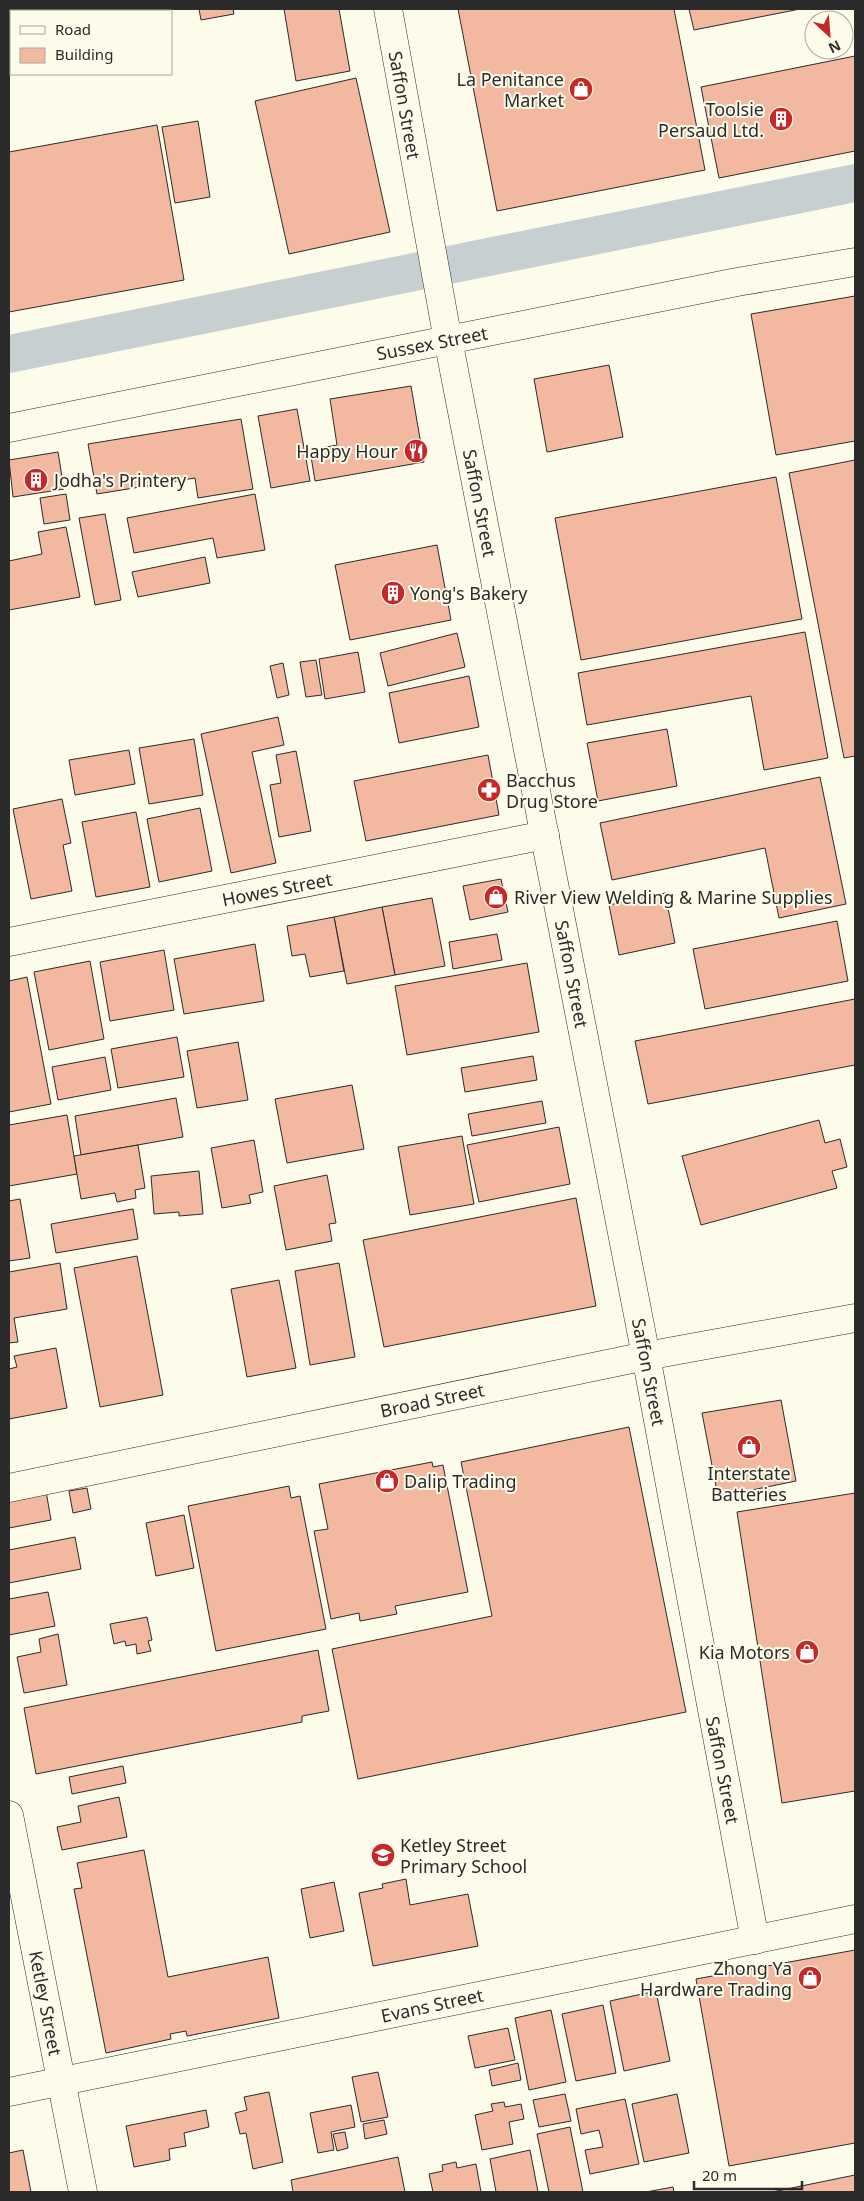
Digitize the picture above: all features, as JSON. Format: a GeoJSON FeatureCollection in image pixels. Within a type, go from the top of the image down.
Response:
{"type":"FeatureCollection","features":[{"type":"Feature","properties":{"kind":"street","name":"Saffon Street"},"geometry":{"type":"LineString","coordinates":[[388,9],[447,332],[646,1356],[755,1940]]}},
{"type":"Feature","properties":{"kind":"street","name":"Sussex Street"},"geometry":{"type":"LineString","coordinates":[[9,428],[447,332],[855,262]]}},
{"type":"Feature","properties":{"kind":"street","name":"Howes Street"},"geometry":{"type":"LineString","coordinates":[[9,942],[545,835]]}},
{"type":"Feature","properties":{"kind":"street","name":"Broad Street"},"geometry":{"type":"LineString","coordinates":[[9,1488],[646,1356],[855,1318]]}},
{"type":"Feature","properties":{"kind":"street","name":"Ketley Street"},"geometry":{"type":"LineString","coordinates":[[9,1814],[83,2192]]}},
{"type":"Feature","properties":{"kind":"street","name":"Evans Street"},"geometry":{"type":"LineString","coordinates":[[9,2092],[855,1919]]}},
{"type":"Feature","properties":{"kind":"building"},"geometry":{"type":"Polygon","coordinates":[[[9,9],[27,9],[10,10],[9,44],[9,9]]]}},
{"type":"Feature","properties":{"kind":"building"},"geometry":{"type":"Polygon","coordinates":[[[134,9],[169,9],[169,10],[134,9]]]}},
{"type":"Feature","properties":{"kind":"building"},"geometry":{"type":"Polygon","coordinates":[[[199,9],[233,9],[234,14],[201,20],[199,9]]]}},
{"type":"Feature","properties":{"kind":"building"},"geometry":{"type":"Polygon","coordinates":[[[284,9],[339,9],[350,71],[296,81],[284,9]]]}},
{"type":"Feature","properties":{"kind":"building","name":"La Penitance Market"},"geometry":{"type":"Polygon","coordinates":[[[458,9],[674,9],[705,170],[497,211],[458,9]]]}},
{"type":"Feature","properties":{"kind":"building"},"geometry":{"type":"Polygon","coordinates":[[[689,9],[800,9],[694,30],[689,9]]]}},
{"type":"Feature","properties":{"kind":"building","name":"Toolsie Persaud Ltd."},"geometry":{"type":"Polygon","coordinates":[[[854,56],[855,151],[719,178],[701,87],[835,60],[854,60],[854,56]]]}},
{"type":"Feature","properties":{"kind":"building"},"geometry":{"type":"Polygon","coordinates":[[[356,78],[390,232],[289,254],[255,101],[356,78]]]}},
{"type":"Feature","properties":{"kind":"building"},"geometry":{"type":"Polygon","coordinates":[[[198,121],[210,197],[175,203],[162,127],[198,121]]]}},
{"type":"Feature","properties":{"kind":"building"},"geometry":{"type":"Polygon","coordinates":[[[157,125],[184,280],[9,312],[9,152],[157,125]]]}},
{"type":"Feature","properties":{"kind":"building"},"geometry":{"type":"Polygon","coordinates":[[[855,296],[855,441],[776,455],[751,314],[855,296]]]}},
{"type":"Feature","properties":{"kind":"building"},"geometry":{"type":"Polygon","coordinates":[[[609,365],[623,437],[547,452],[534,379],[609,365]]]}},
{"type":"Feature","properties":{"kind":"building"},"geometry":{"type":"Polygon","coordinates":[[[411,386],[424,462],[315,481],[310,450],[337,445],[330,399],[411,386]]]}},
{"type":"Feature","properties":{"kind":"building"},"geometry":{"type":"Polygon","coordinates":[[[297,409],[310,481],[271,488],[258,416],[297,409]]]}},
{"type":"Feature","properties":{"kind":"building"},"geometry":{"type":"Polygon","coordinates":[[[241,419],[253,489],[198,498],[195,478],[97,494],[88,444],[241,419]]]}},
{"type":"Feature","properties":{"kind":"building","name":"Jodha's Printery"},"geometry":{"type":"Polygon","coordinates":[[[58,452],[64,489],[13,497],[9,460],[58,452]]]}},
{"type":"Feature","properties":{"kind":"building"},"geometry":{"type":"Polygon","coordinates":[[[855,460],[855,756],[844,758],[789,473],[855,460]]]}},
{"type":"Feature","properties":{"kind":"building"},"geometry":{"type":"Polygon","coordinates":[[[776,477],[802,619],[581,660],[555,518],[776,477]]]}},
{"type":"Feature","properties":{"kind":"building"},"geometry":{"type":"Polygon","coordinates":[[[66,494],[70,520],[44,524],[40,498],[66,494]]]}},
{"type":"Feature","properties":{"kind":"building"},"geometry":{"type":"Polygon","coordinates":[[[255,494],[265,550],[217,558],[213,538],[134,553],[127,518],[255,494]]]}},
{"type":"Feature","properties":{"kind":"building"},"geometry":{"type":"Polygon","coordinates":[[[105,514],[121,600],[95,605],[79,518],[105,514]]]}},
{"type":"Feature","properties":{"kind":"building"},"geometry":{"type":"Polygon","coordinates":[[[66,527],[80,597],[9,610],[9,561],[42,554],[38,532],[66,527]]]}},
{"type":"Feature","properties":{"kind":"building","name":"Yong's Bakery"},"geometry":{"type":"Polygon","coordinates":[[[437,545],[451,620],[350,640],[335,565],[437,545]]]}},
{"type":"Feature","properties":{"kind":"building"},"geometry":{"type":"Polygon","coordinates":[[[205,557],[210,583],[138,597],[132,572],[205,557]]]}},
{"type":"Feature","properties":{"kind":"building"},"geometry":{"type":"Polygon","coordinates":[[[805,632],[828,758],[764,770],[751,696],[587,725],[578,673],[805,632]]]}},
{"type":"Feature","properties":{"kind":"building"},"geometry":{"type":"Polygon","coordinates":[[[457,633],[465,667],[388,686],[380,653],[457,633]]]}},
{"type":"Feature","properties":{"kind":"building"},"geometry":{"type":"Polygon","coordinates":[[[358,652],[365,692],[325,699],[319,659],[358,652]]]}},
{"type":"Feature","properties":{"kind":"building"},"geometry":{"type":"Polygon","coordinates":[[[316,660],[322,695],[306,697],[300,662],[316,660]]]}},
{"type":"Feature","properties":{"kind":"building"},"geometry":{"type":"Polygon","coordinates":[[[283,663],[289,695],[277,698],[270,666],[283,663]]]}},
{"type":"Feature","properties":{"kind":"building"},"geometry":{"type":"Polygon","coordinates":[[[469,676],[479,727],[399,743],[389,693],[469,676]]]}},
{"type":"Feature","properties":{"kind":"building"},"geometry":{"type":"Polygon","coordinates":[[[278,717],[284,745],[252,752],[276,863],[231,873],[201,734],[278,717]]]}},
{"type":"Feature","properties":{"kind":"building"},"geometry":{"type":"Polygon","coordinates":[[[667,729],[677,786],[598,801],[587,743],[667,729]]]}},
{"type":"Feature","properties":{"kind":"building"},"geometry":{"type":"Polygon","coordinates":[[[194,739],[203,795],[149,804],[139,748],[194,739]]]}},
{"type":"Feature","properties":{"kind":"building"},"geometry":{"type":"Polygon","coordinates":[[[129,750],[135,784],[75,795],[69,760],[129,750]]]}},
{"type":"Feature","properties":{"kind":"building"},"geometry":{"type":"Polygon","coordinates":[[[296,751],[311,831],[279,837],[270,785],[281,783],[276,755],[296,751]]]}},
{"type":"Feature","properties":{"kind":"building"},"geometry":{"type":"Polygon","coordinates":[[[488,755],[499,815],[366,841],[354,781],[488,755]]]}},
{"type":"Feature","properties":{"kind":"building"},"geometry":{"type":"Polygon","coordinates":[[[820,777],[846,904],[779,918],[765,848],[612,880],[600,823],[820,777]]]}},
{"type":"Feature","properties":{"kind":"building"},"geometry":{"type":"Polygon","coordinates":[[[62,799],[71,843],[63,845],[72,891],[31,899],[13,809],[62,799]]]}},
{"type":"Feature","properties":{"kind":"building"},"geometry":{"type":"Polygon","coordinates":[[[200,808],[212,871],[159,882],[147,819],[200,808]]]}},
{"type":"Feature","properties":{"kind":"building"},"geometry":{"type":"Polygon","coordinates":[[[136,812],[150,887],[96,897],[82,822],[136,812]]]}},
{"type":"Feature","properties":{"kind":"building"},"geometry":{"type":"Polygon","coordinates":[[[501,879],[508,912],[470,920],[463,886],[501,879]]]}},
{"type":"Feature","properties":{"kind":"building"},"geometry":{"type":"Polygon","coordinates":[[[665,893],[675,943],[619,955],[609,905],[665,893]]]}},
{"type":"Feature","properties":{"kind":"building"},"geometry":{"type":"Polygon","coordinates":[[[432,898],[445,966],[395,975],[382,907],[432,898]]]}},
{"type":"Feature","properties":{"kind":"building"},"geometry":{"type":"Polygon","coordinates":[[[382,907],[395,975],[347,984],[334,917],[382,907]]]}},
{"type":"Feature","properties":{"kind":"building"},"geometry":{"type":"Polygon","coordinates":[[[334,917],[344,971],[310,977],[305,954],[292,956],[287,926],[334,917]]]}},
{"type":"Feature","properties":{"kind":"building"},"geometry":{"type":"Polygon","coordinates":[[[837,921],[848,981],[705,1009],[693,949],[837,921]]]}},
{"type":"Feature","properties":{"kind":"building"},"geometry":{"type":"Polygon","coordinates":[[[497,934],[502,960],[453,969],[449,942],[497,934]]]}},
{"type":"Feature","properties":{"kind":"building"},"geometry":{"type":"Polygon","coordinates":[[[255,944],[264,1001],[184,1014],[174,959],[255,944]]]}},
{"type":"Feature","properties":{"kind":"building"},"geometry":{"type":"Polygon","coordinates":[[[164,950],[174,1010],[110,1021],[100,962],[164,950]]]}},
{"type":"Feature","properties":{"kind":"building"},"geometry":{"type":"Polygon","coordinates":[[[90,961],[104,1039],[49,1050],[34,972],[90,961]]]}},
{"type":"Feature","properties":{"kind":"building"},"geometry":{"type":"Polygon","coordinates":[[[527,963],[539,1032],[407,1055],[395,986],[527,963]]]}},
{"type":"Feature","properties":{"kind":"building"},"geometry":{"type":"Polygon","coordinates":[[[27,977],[51,1104],[9,1112],[9,981],[27,977]]]}},
{"type":"Feature","properties":{"kind":"building"},"geometry":{"type":"Polygon","coordinates":[[[855,999],[855,1065],[648,1104],[635,1041],[855,999]]]}},
{"type":"Feature","properties":{"kind":"building"},"geometry":{"type":"Polygon","coordinates":[[[177,1037],[184,1077],[118,1088],[111,1049],[177,1037]]]}},
{"type":"Feature","properties":{"kind":"building"},"geometry":{"type":"Polygon","coordinates":[[[238,1042],[248,1100],[197,1108],[187,1051],[238,1042]]]}},
{"type":"Feature","properties":{"kind":"building"},"geometry":{"type":"Polygon","coordinates":[[[533,1056],[537,1080],[465,1092],[461,1068],[533,1056]]]}},
{"type":"Feature","properties":{"kind":"building"},"geometry":{"type":"Polygon","coordinates":[[[105,1057],[111,1090],[58,1100],[52,1067],[105,1057]]]}},
{"type":"Feature","properties":{"kind":"building"},"geometry":{"type":"Polygon","coordinates":[[[352,1085],[364,1149],[287,1163],[275,1099],[352,1085]]]}},
{"type":"Feature","properties":{"kind":"building"},"geometry":{"type":"Polygon","coordinates":[[[176,1098],[183,1137],[81,1155],[75,1116],[176,1098]]]}},
{"type":"Feature","properties":{"kind":"building"},"geometry":{"type":"Polygon","coordinates":[[[542,1101],[546,1123],[472,1136],[468,1114],[542,1101]]]}},
{"type":"Feature","properties":{"kind":"building"},"geometry":{"type":"Polygon","coordinates":[[[67,1115],[77,1174],[9,1186],[9,1125],[67,1115]]]}},
{"type":"Feature","properties":{"kind":"building"},"geometry":{"type":"Polygon","coordinates":[[[819,1120],[825,1143],[840,1139],[847,1167],[832,1171],[837,1188],[701,1225],[682,1156],[819,1120]]]}},
{"type":"Feature","properties":{"kind":"building"},"geometry":{"type":"Polygon","coordinates":[[[559,1127],[570,1184],[479,1202],[467,1145],[559,1127]]]}},
{"type":"Feature","properties":{"kind":"building"},"geometry":{"type":"Polygon","coordinates":[[[462,1136],[474,1204],[410,1215],[398,1147],[462,1136]]]}},
{"type":"Feature","properties":{"kind":"building"},"geometry":{"type":"Polygon","coordinates":[[[254,1140],[263,1192],[249,1195],[251,1203],[222,1208],[211,1148],[254,1140]]]}},
{"type":"Feature","properties":{"kind":"building"},"geometry":{"type":"Polygon","coordinates":[[[138,1145],[145,1188],[135,1190],[136,1198],[117,1202],[115,1193],[81,1199],[74,1156],[138,1145]]]}},
{"type":"Feature","properties":{"kind":"building"},"geometry":{"type":"Polygon","coordinates":[[[199,1171],[203,1214],[179,1216],[179,1212],[154,1214],[151,1176],[199,1171]]]}},
{"type":"Feature","properties":{"kind":"building"},"geometry":{"type":"Polygon","coordinates":[[[327,1175],[336,1223],[329,1224],[332,1241],[286,1250],[274,1186],[327,1175]]]}},
{"type":"Feature","properties":{"kind":"building"},"geometry":{"type":"Polygon","coordinates":[[[576,1198],[596,1306],[384,1347],[363,1240],[576,1198]]]}},
{"type":"Feature","properties":{"kind":"building"},"geometry":{"type":"Polygon","coordinates":[[[20,1199],[30,1258],[9,1261],[9,1201],[20,1199]]]}},
{"type":"Feature","properties":{"kind":"building"},"geometry":{"type":"Polygon","coordinates":[[[133,1209],[138,1239],[56,1253],[51,1224],[133,1209]]]}},
{"type":"Feature","properties":{"kind":"building"},"geometry":{"type":"Polygon","coordinates":[[[137,1256],[163,1395],[100,1407],[74,1268],[137,1256]]]}},
{"type":"Feature","properties":{"kind":"building"},"geometry":{"type":"Polygon","coordinates":[[[60,1263],[67,1309],[14,1318],[18,1342],[9,1343],[9,1272],[60,1263]]]}},
{"type":"Feature","properties":{"kind":"building"},"geometry":{"type":"Polygon","coordinates":[[[339,1263],[355,1357],[310,1365],[295,1271],[339,1263]]]}},
{"type":"Feature","properties":{"kind":"building"},"geometry":{"type":"Polygon","coordinates":[[[279,1280],[296,1368],[247,1377],[231,1289],[279,1280]]]}},
{"type":"Feature","properties":{"kind":"building"},"geometry":{"type":"Polygon","coordinates":[[[56,1348],[67,1408],[9,1419],[9,1369],[17,1367],[14,1356],[56,1348]]]}},
{"type":"Feature","properties":{"kind":"building","name":"Interstate Batteries"},"geometry":{"type":"Polygon","coordinates":[[[781,1400],[796,1481],[718,1497],[702,1413],[781,1400]]]}},
{"type":"Feature","properties":{"kind":"building"},"geometry":{"type":"Polygon","coordinates":[[[629,1427],[686,1712],[358,1779],[332,1649],[492,1616],[461,1462],[629,1427]]]}},
{"type":"Feature","properties":{"kind":"building"},"geometry":{"type":"Polygon","coordinates":[[[432,1462],[433,1467],[443,1465],[468,1592],[395,1606],[397,1614],[360,1621],[359,1613],[331,1619],[314,1531],[328,1529],[319,1484],[432,1462]]]}},
{"type":"Feature","properties":{"kind":"building"},"geometry":{"type":"Polygon","coordinates":[[[289,1486],[291,1498],[300,1496],[326,1629],[216,1651],[188,1506],[289,1486]]]}},
{"type":"Feature","properties":{"kind":"building"},"geometry":{"type":"Polygon","coordinates":[[[87,1488],[91,1509],[73,1513],[69,1491],[87,1488]]]}},
{"type":"Feature","properties":{"kind":"building"},"geometry":{"type":"Polygon","coordinates":[[[46,1491],[51,1520],[9,1528],[9,1498],[46,1491]]]}},
{"type":"Feature","properties":{"kind":"building","name":"Kia Motors"},"geometry":{"type":"Polygon","coordinates":[[[855,1493],[855,1791],[782,1803],[737,1512],[855,1493]]]}},
{"type":"Feature","properties":{"kind":"building"},"geometry":{"type":"Polygon","coordinates":[[[184,1515],[194,1568],[156,1576],[146,1523],[184,1515]]]}},
{"type":"Feature","properties":{"kind":"building"},"geometry":{"type":"Polygon","coordinates":[[[75,1537],[81,1569],[9,1583],[9,1550],[75,1537]]]}},
{"type":"Feature","properties":{"kind":"building"},"geometry":{"type":"Polygon","coordinates":[[[48,1592],[55,1626],[9,1635],[9,1599],[48,1592]]]}},
{"type":"Feature","properties":{"kind":"building"},"geometry":{"type":"Polygon","coordinates":[[[147,1617],[152,1640],[148,1641],[151,1651],[137,1654],[136,1644],[126,1646],[125,1641],[114,1644],[110,1624],[147,1617]]]}},
{"type":"Feature","properties":{"kind":"building"},"geometry":{"type":"Polygon","coordinates":[[[58,1634],[67,1685],[24,1693],[17,1657],[41,1652],[39,1639],[58,1634]]]}},
{"type":"Feature","properties":{"kind":"building"},"geometry":{"type":"Polygon","coordinates":[[[318,1650],[329,1711],[302,1716],[302,1722],[36,1774],[24,1708],[318,1650]]]}},
{"type":"Feature","properties":{"kind":"building"},"geometry":{"type":"Polygon","coordinates":[[[123,1766],[126,1783],[72,1794],[69,1777],[123,1766]]]}},
{"type":"Feature","properties":{"kind":"building"},"geometry":{"type":"Polygon","coordinates":[[[119,1797],[127,1837],[62,1850],[57,1827],[81,1822],[78,1806],[119,1797]]]}},
{"type":"Feature","properties":{"kind":"building"},"geometry":{"type":"Polygon","coordinates":[[[144,1850],[168,1977],[268,1957],[279,2018],[187,2036],[186,2031],[170,2034],[171,2039],[106,2053],[74,1889],[82,1888],[77,1863],[144,1850]]]}},
{"type":"Feature","properties":{"kind":"building"},"geometry":{"type":"Polygon","coordinates":[[[406,1879],[410,1905],[468,1894],[478,1946],[373,1966],[359,1893],[383,1888],[382,1884],[406,1879]]]}},
{"type":"Feature","properties":{"kind":"building"},"geometry":{"type":"Polygon","coordinates":[[[334,1882],[344,1931],[310,1938],[301,1889],[334,1882]]]}},
{"type":"Feature","properties":{"kind":"building"},"geometry":{"type":"Polygon","coordinates":[[[855,1950],[855,2143],[729,2166],[696,1979],[855,1950]]]}},
{"type":"Feature","properties":{"kind":"building"},"geometry":{"type":"Polygon","coordinates":[[[656,1991],[670,2061],[624,2071],[610,2001],[656,1991]]]}},
{"type":"Feature","properties":{"kind":"building"},"geometry":{"type":"Polygon","coordinates":[[[603,2005],[616,2073],[576,2081],[562,2014],[603,2005]]]}},
{"type":"Feature","properties":{"kind":"building"},"geometry":{"type":"Polygon","coordinates":[[[551,2010],[566,2082],[529,2090],[515,2018],[551,2010]]]}},
{"type":"Feature","properties":{"kind":"building"},"geometry":{"type":"Polygon","coordinates":[[[508,2028],[515,2060],[475,2068],[468,2036],[508,2028]]]}},
{"type":"Feature","properties":{"kind":"building"},"geometry":{"type":"Polygon","coordinates":[[[518,2063],[521,2080],[492,2086],[489,2070],[518,2063]]]}},
{"type":"Feature","properties":{"kind":"building"},"geometry":{"type":"Polygon","coordinates":[[[378,2072],[388,2117],[361,2122],[352,2077],[378,2072]]]}},
{"type":"Feature","properties":{"kind":"building"},"geometry":{"type":"Polygon","coordinates":[[[269,2092],[283,2162],[253,2169],[246,2133],[240,2134],[235,2113],[247,2110],[244,2097],[269,2092]]]}},
{"type":"Feature","properties":{"kind":"building"},"geometry":{"type":"Polygon","coordinates":[[[565,2094],[571,2121],[539,2127],[533,2100],[565,2094]]]}},
{"type":"Feature","properties":{"kind":"building"},"geometry":{"type":"Polygon","coordinates":[[[677,2094],[689,2153],[644,2162],[632,2104],[677,2094]]]}},
{"type":"Feature","properties":{"kind":"building"},"geometry":{"type":"Polygon","coordinates":[[[625,2099],[639,2164],[590,2174],[585,2150],[603,2147],[599,2130],[581,2134],[576,2109],[625,2099]]]}},
{"type":"Feature","properties":{"kind":"building"},"geometry":{"type":"Polygon","coordinates":[[[504,2102],[505,2107],[521,2104],[524,2119],[509,2122],[513,2144],[482,2150],[475,2115],[493,2111],[491,2104],[504,2102]]]}},
{"type":"Feature","properties":{"kind":"building"},"geometry":{"type":"Polygon","coordinates":[[[351,2105],[355,2127],[331,2132],[334,2150],[318,2153],[310,2113],[351,2105]]]}},
{"type":"Feature","properties":{"kind":"building"},"geometry":{"type":"Polygon","coordinates":[[[206,2110],[209,2127],[184,2133],[186,2146],[169,2149],[170,2160],[134,2167],[126,2126],[206,2110]]]}},
{"type":"Feature","properties":{"kind":"building"},"geometry":{"type":"Polygon","coordinates":[[[384,2120],[387,2134],[365,2139],[363,2124],[384,2120]]]}},
{"type":"Feature","properties":{"kind":"building"},"geometry":{"type":"Polygon","coordinates":[[[570,2127],[583,2192],[549,2192],[537,2134],[570,2127]]]}},
{"type":"Feature","properties":{"kind":"building"},"geometry":{"type":"Polygon","coordinates":[[[345,2132],[348,2148],[337,2151],[333,2134],[345,2132]]]}},
{"type":"Feature","properties":{"kind":"building"},"geometry":{"type":"Polygon","coordinates":[[[23,2150],[31,2192],[9,2192],[9,2153],[23,2150]]]}},
{"type":"Feature","properties":{"kind":"building"},"geometry":{"type":"Polygon","coordinates":[[[530,2150],[538,2192],[496,2192],[490,2159],[530,2150]]]}},
{"type":"Feature","properties":{"kind":"building"},"geometry":{"type":"Polygon","coordinates":[[[398,2157],[405,2192],[293,2192],[291,2180],[398,2157]]]}},
{"type":"Feature","properties":{"kind":"building"},"geometry":{"type":"Polygon","coordinates":[[[456,2162],[457,2168],[476,2164],[481,2192],[433,2192],[429,2174],[443,2171],[442,2165],[456,2162]]]}},
{"type":"Feature","properties":{"kind":"building"},"geometry":{"type":"Polygon","coordinates":[[[855,2175],[855,2192],[772,2192],[855,2175]]]}},
{"type":"Feature","properties":{"kind":"building"},"geometry":{"type":"Polygon","coordinates":[[[673,2187],[674,2192],[646,2192],[673,2187]]]}},
{"type":"Feature","properties":{"kind":"waterway"},"geometry":{"type":"LineString","coordinates":[[9,354],[855,183]]}},
{"type":"Feature","properties":{"kind":"place","name":"La Penitance Market"},"geometry":{"type":"Point","coordinates":[581,89]}},
{"type":"Feature","properties":{"kind":"place","name":"Toolsie Persaud Ltd."},"geometry":{"type":"Point","coordinates":[781,119]}},
{"type":"Feature","properties":{"kind":"place","name":"Happy Hour"},"geometry":{"type":"Point","coordinates":[416,451]}},
{"type":"Feature","properties":{"kind":"place","name":"Jodha's Printery"},"geometry":{"type":"Point","coordinates":[36,480]}},
{"type":"Feature","properties":{"kind":"place","name":"Yong's Bakery"},"geometry":{"type":"Point","coordinates":[393,593]}},
{"type":"Feature","properties":{"kind":"place","name":"Bacchus Drug Store"},"geometry":{"type":"Point","coordinates":[489,790]}},
{"type":"Feature","properties":{"kind":"place","name":"River View Welding & Marine Supplies"},"geometry":{"type":"Point","coordinates":[496,897]}},
{"type":"Feature","properties":{"kind":"place","name":"Interstate Batteries"},"geometry":{"type":"Point","coordinates":[749,1447]}},
{"type":"Feature","properties":{"kind":"place","name":"Dalip Trading"},"geometry":{"type":"Point","coordinates":[387,1481]}},
{"type":"Feature","properties":{"kind":"place","name":"Kia Motors"},"geometry":{"type":"Point","coordinates":[807,1652]}},
{"type":"Feature","properties":{"kind":"place","name":"Ketley Street Primary School"},"geometry":{"type":"Point","coordinates":[383,1855]}},
{"type":"Feature","properties":{"kind":"place","name":"Zhong Ya Hardware Trading"},"geometry":{"type":"Point","coordinates":[810,1978]}}]}
